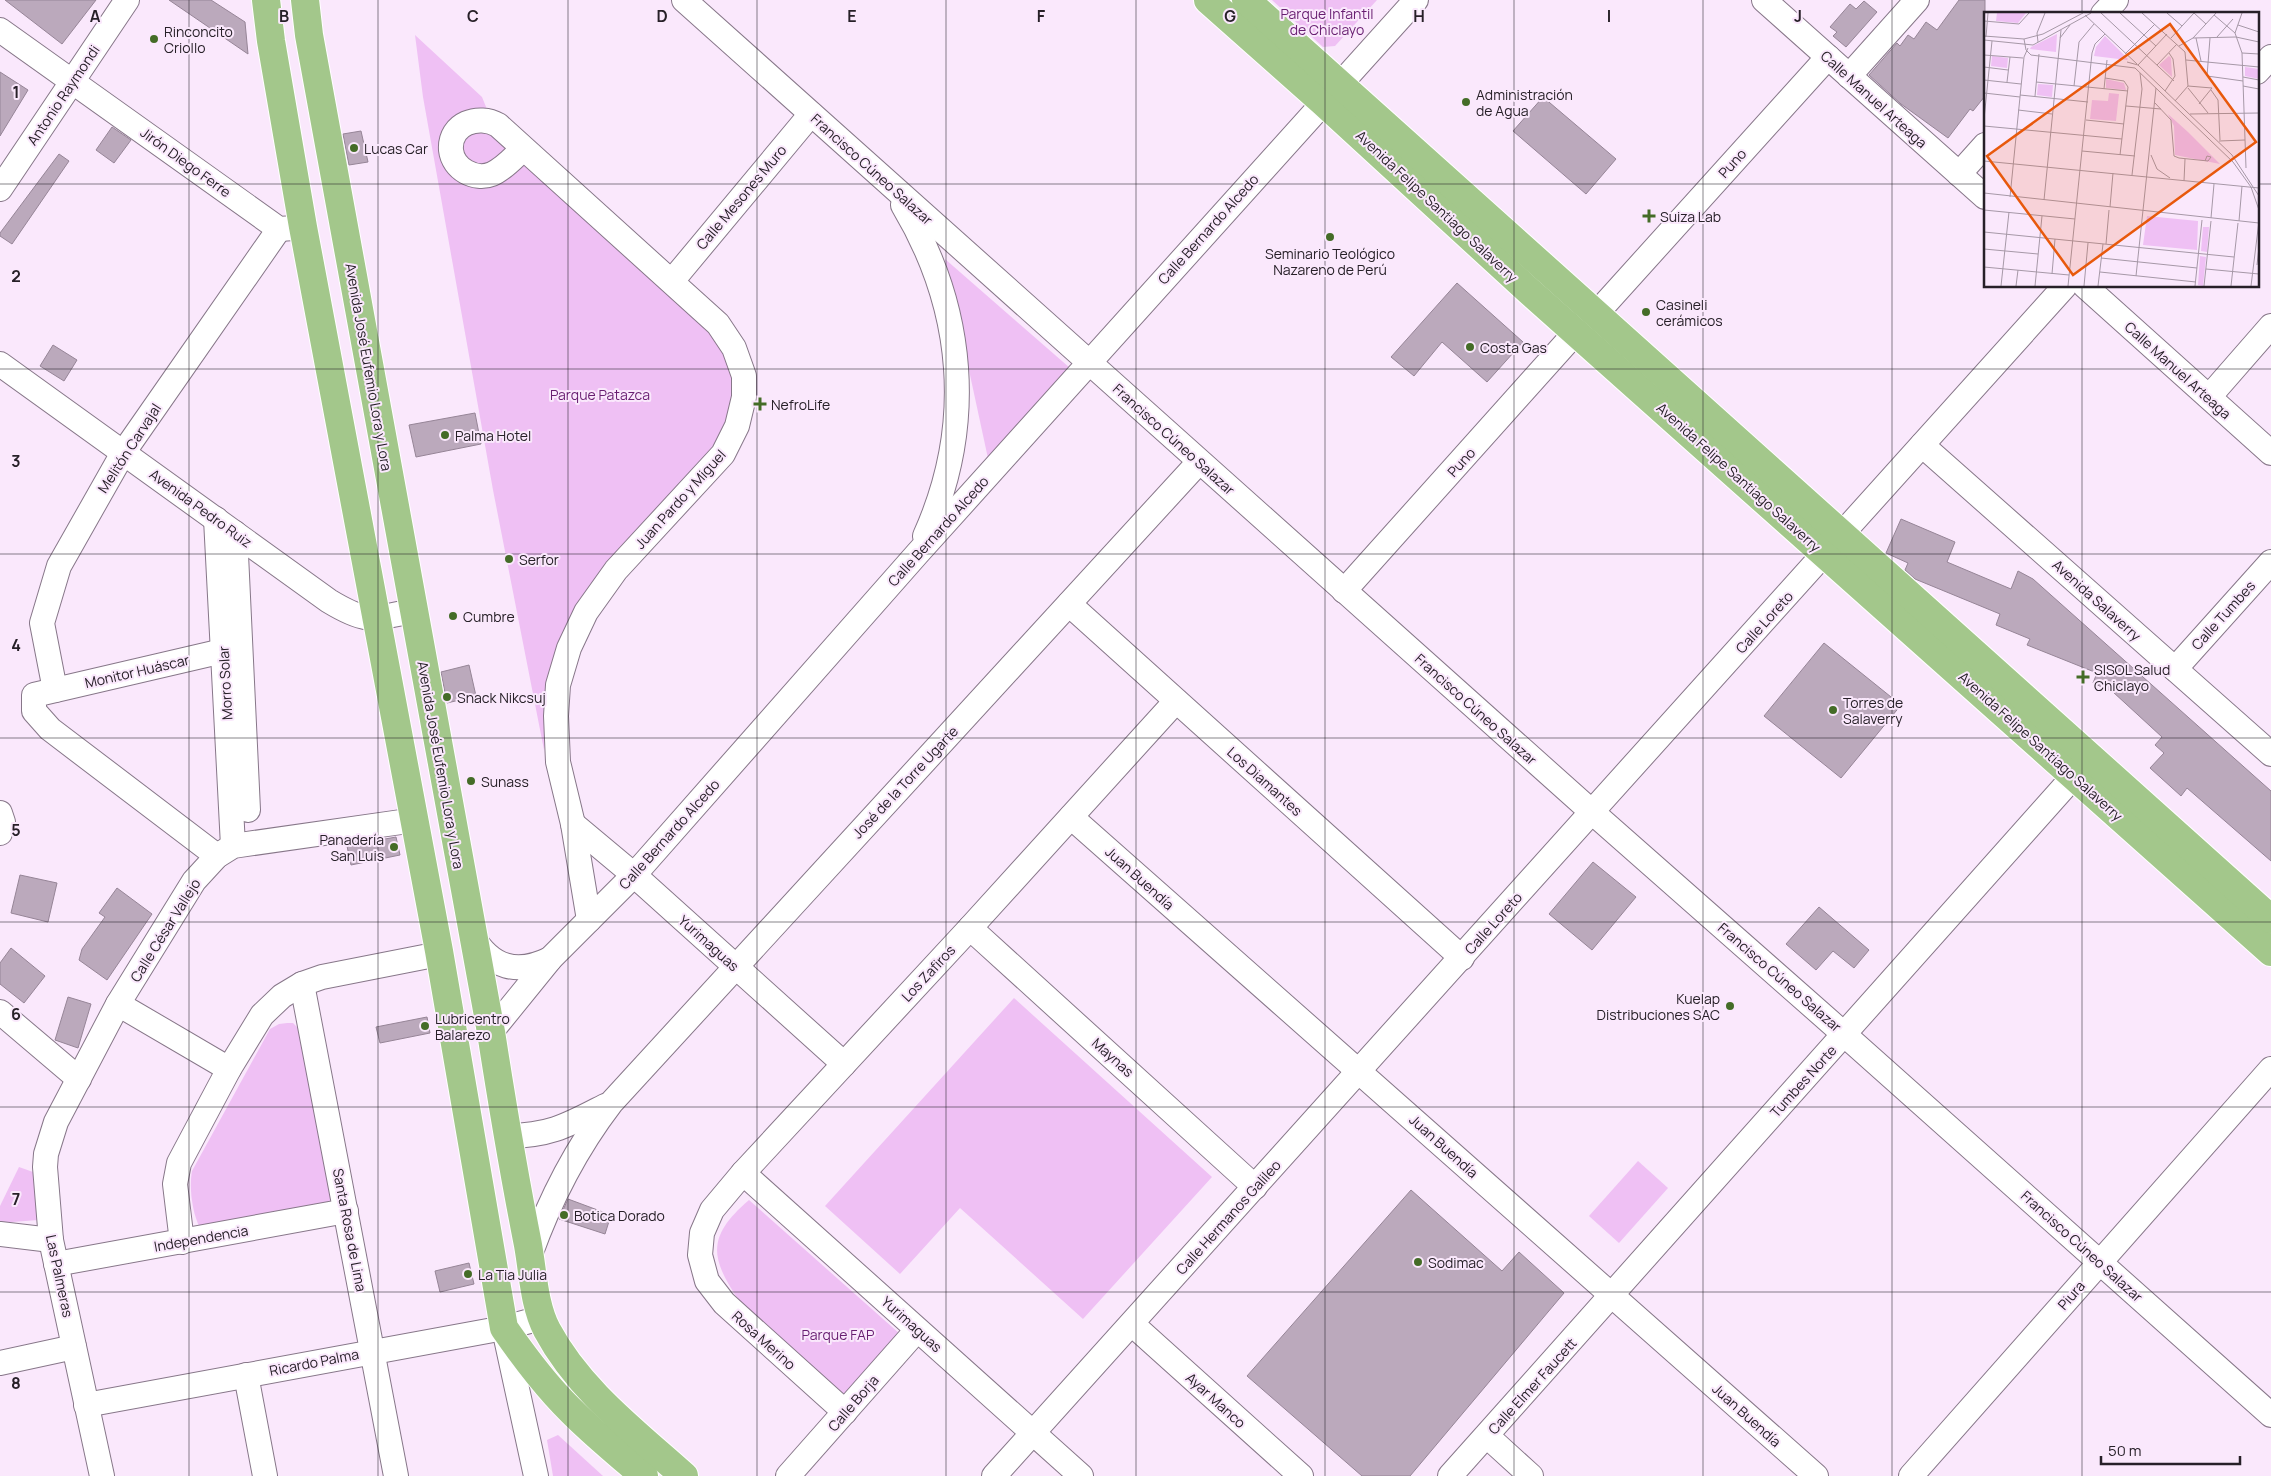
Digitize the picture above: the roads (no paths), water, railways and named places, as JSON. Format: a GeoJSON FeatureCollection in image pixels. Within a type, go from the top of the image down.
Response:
{"type":"FeatureCollection","features":[{"type":"Feature","properties":{"kind":"main road"},"geometry":{"type":"LineString","coordinates":[[266,0],[291,228],[376,618],[415,820],[504,1328],[556,1396],[590,1429],[644,1476]]}},
{"type":"Feature","properties":{"kind":"main road","name":"Avenida José Eufemio Lora y Lora"},"geometry":{"type":"LineString","coordinates":[[306,0],[310,44],[491,1032],[507,1136],[541,1318],[557,1348],[576,1375],[606,1406],[684,1476]]}},
{"type":"Feature","properties":{"kind":"main road","name":"Avenida Felipe Santiago Salaverry"},"geometry":{"type":"LineString","coordinates":[[1208,0],[1331,92],[1596,314],[2074,776],[2271,952]]}},
{"type":"Feature","properties":{"kind":"main road","name":"Avenida Felipe Santiago Salaverry"},"geometry":{"type":"LineString","coordinates":[[1246,0],[1331,92],[1529,291],[1833,545],[2271,919]]}},
{"type":"Feature","properties":{"kind":"street","name":"Antonio Raymondi"},"geometry":{"type":"LineString","coordinates":[[0,189],[127,0]]}},
{"type":"Feature","properties":{"kind":"street","name":"Francisco Cúneo Salazar"},"geometry":{"type":"LineString","coordinates":[[684,0],[1199,462],[2271,1415]]}},
{"type":"Feature","properties":{"kind":"street","name":"Calle Bernardo Alcedo"},"geometry":{"type":"LineString","coordinates":[[491,1032],[551,958],[634,875],[918,554],[1331,92],[1416,0]]}},
{"type":"Feature","properties":{"kind":"street","name":"Calle Manuel Arteaga"},"geometry":{"type":"LineString","coordinates":[[1764,0],[1984,196]]}},
{"type":"Feature","properties":{"kind":"street"},"geometry":{"type":"LineString","coordinates":[[1849,76],[1917,0]]}},
{"type":"Feature","properties":{"kind":"street"},"geometry":{"type":"LineString","coordinates":[[2105,12],[2116,0]]}},
{"type":"Feature","properties":{"kind":"street","name":"Jirón Diego Ferre"},"geometry":{"type":"LineString","coordinates":[[0,30],[291,228]]}},
{"type":"Feature","properties":{"kind":"street","name":"Puno"},"geometry":{"type":"LineString","coordinates":[[1596,314],[1828,57]]}},
{"type":"Feature","properties":{"kind":"street"},"geometry":{"type":"LineString","coordinates":[[2258,71],[2271,57]]}},
{"type":"Feature","properties":{"kind":"street","name":"Calle Mesones Muro"},"geometry":{"type":"LineString","coordinates":[[672,281],[811,114]]}},
{"type":"Feature","properties":{"kind":"street"},"geometry":{"type":"LineString","coordinates":[[1959,174],[1984,146]]}},
{"type":"Feature","properties":{"kind":"street","name":"Juan Pardo y Miguel"},"geometry":{"type":"LineString","coordinates":[[523,150],[718,324],[734,348],[744,376],[744,397],[737,426],[723,454],[616,570],[586,612],[569,648],[558,685],[556,716],[558,762],[573,824],[589,920]]}},
{"type":"Feature","properties":{"kind":"street"},"geometry":{"type":"LineString","coordinates":[[892,186],[917,228],[937,273],[950,319],[957,367],[957,416],[950,463],[937,510],[918,554]]}},
{"type":"Feature","properties":{"kind":"street","name":"Melitón Carvajal"},"geometry":{"type":"LineString","coordinates":[[233,849],[50,728],[34,711],[45,693],[42,624],[49,594],[59,566],[123,453],[291,228]]}},
{"type":"Feature","properties":{"kind":"street","name":"Calle Loreto"},"geometry":{"type":"LineString","coordinates":[[1462,958],[2063,288]]}},
{"type":"Feature","properties":{"kind":"street","name":"Calle Manuel Arteaga"},"geometry":{"type":"LineString","coordinates":[[2087,288],[2271,453]]}},
{"type":"Feature","properties":{"kind":"street"},"geometry":{"type":"LineString","coordinates":[[2209,397],[2271,326]]}},
{"type":"Feature","properties":{"kind":"street","name":"Puno"},"geometry":{"type":"LineString","coordinates":[[1344,591],[1576,332]]}},
{"type":"Feature","properties":{"kind":"street","name":"Avenida Pedro Ruiz"},"geometry":{"type":"LineString","coordinates":[[0,364],[336,605],[362,618],[376,618],[413,611]]}},
{"type":"Feature","properties":{"kind":"street","name":"Avenida Salaverry"},"geometry":{"type":"LineString","coordinates":[[1922,445],[2271,754]]}},
{"type":"Feature","properties":{"kind":"street","name":"José de la Torre Ugarte"},"geometry":{"type":"LineString","coordinates":[[530,1255],[553,1196],[572,1158],[611,1103],[1199,462]]}},
{"type":"Feature","properties":{"kind":"street","name":"Morro Solar"},"geometry":{"type":"LineString","coordinates":[[226,526],[231,649],[233,849]]}},
{"type":"Feature","properties":{"kind":"street","name":"Calle Tumbes"},"geometry":{"type":"LineString","coordinates":[[2175,669],[2271,562]]}},
{"type":"Feature","properties":{"kind":"street","name":"Los Diamantes"},"geometry":{"type":"LineString","coordinates":[[1069,604],[1462,958]]}},
{"type":"Feature","properties":{"kind":"street","name":"Monitor Huáscar"},"geometry":{"type":"LineString","coordinates":[[45,693],[231,649]]}},
{"type":"Feature","properties":{"kind":"street","name":"Los Zafiros"},"geometry":{"type":"LineString","coordinates":[[700,1256],[702,1233],[712,1210],[742,1173],[970,928],[1176,701]]}},
{"type":"Feature","properties":{"kind":"street","name":"Tumbes Norte"},"geometry":{"type":"LineString","coordinates":[[1613,1296],[2074,776]]}},
{"type":"Feature","properties":{"kind":"street","name":"Juan Buendía"},"geometry":{"type":"LineString","coordinates":[[1071,816],[1816,1476]]}},
{"type":"Feature","properties":{"kind":"street"},"geometry":{"type":"LineString","coordinates":[[233,849],[415,820]]}},
{"type":"Feature","properties":{"kind":"street","name":"Yurimaguas"},"geometry":{"type":"LineString","coordinates":[[573,824],[634,875],[844,1064]]}},
{"type":"Feature","properties":{"kind":"street","name":"Calle César Vallejo"},"geometry":{"type":"LineString","coordinates":[[79,1080],[118,1004],[194,881],[233,849]]}},
{"type":"Feature","properties":{"kind":"street","name":"Maynas"},"geometry":{"type":"LineString","coordinates":[[970,928],[1255,1187]]}},
{"type":"Feature","properties":{"kind":"street","name":"Calle Bernardo Alcedo"},"geometry":{"type":"LineString","coordinates":[[473,937],[487,955],[507,966],[522,968],[537,965],[551,958]]}},
{"type":"Feature","properties":{"kind":"street"},"geometry":{"type":"LineString","coordinates":[[182,1242],[175,1184],[180,1163],[228,1069],[262,1015],[282,996],[302,984],[322,977],[439,954]]}},
{"type":"Feature","properties":{"kind":"street","name":"Calle Hermanos Galileo"},"geometry":{"type":"LineString","coordinates":[[994,1476],[1462,958]]}},
{"type":"Feature","properties":{"kind":"street","name":"Santa Rosa de Lima"},"geometry":{"type":"LineString","coordinates":[[302,984],[396,1476]]}},
{"type":"Feature","properties":{"kind":"street"},"geometry":{"type":"LineString","coordinates":[[118,1004],[228,1069]]}},
{"type":"Feature","properties":{"kind":"street"},"geometry":{"type":"LineString","coordinates":[[0,1012],[79,1080]]}},
{"type":"Feature","properties":{"kind":"street","name":"Piura"},"geometry":{"type":"LineString","coordinates":[[1911,1476],[2271,1069]]}},
{"type":"Feature","properties":{"kind":"street","name":"Las Palmeras"},"geometry":{"type":"LineString","coordinates":[[79,1080],[56,1122],[46,1154],[45,1174],[51,1240],[102,1476]]}},
{"type":"Feature","properties":{"kind":"street","name":"José de la Torre Ugarte"},"geometry":{"type":"LineString","coordinates":[[507,1136],[529,1136],[550,1132],[570,1125],[611,1103]]}},
{"type":"Feature","properties":{"kind":"street","name":"Yurimaguas"},"geometry":{"type":"LineString","coordinates":[[742,1173],[1080,1476]]}},
{"type":"Feature","properties":{"kind":"street","name":"Independencia"},"geometry":{"type":"LineString","coordinates":[[56,1264],[346,1211]]}},
{"type":"Feature","properties":{"kind":"street"},"geometry":{"type":"LineString","coordinates":[[0,1234],[51,1240]]}},
{"type":"Feature","properties":{"kind":"street","name":"Rosa Merino"},"geometry":{"type":"LineString","coordinates":[[700,1256],[707,1281],[724,1303],[846,1412]]}},
{"type":"Feature","properties":{"kind":"street","name":"Calle Elmer Faucett"},"geometry":{"type":"LineString","coordinates":[[1450,1476],[1613,1296]]}},
{"type":"Feature","properties":{"kind":"street","name":"Ricardo Palma"},"geometry":{"type":"LineString","coordinates":[[86,1404],[504,1328],[541,1318]]}},
{"type":"Feature","properties":{"kind":"street","name":"Ayar Manco"},"geometry":{"type":"LineString","coordinates":[[1132,1324],[1301,1476]]}},
{"type":"Feature","properties":{"kind":"street"},"geometry":{"type":"LineString","coordinates":[[504,1328],[536,1476]]}},
{"type":"Feature","properties":{"kind":"street","name":"Calle Borja"},"geometry":{"type":"LineString","coordinates":[[788,1476],[917,1330]]}},
{"type":"Feature","properties":{"kind":"street"},"geometry":{"type":"LineString","coordinates":[[0,1363],[74,1346]]}},
{"type":"Feature","properties":{"kind":"street"},"geometry":{"type":"LineString","coordinates":[[246,1375],[265,1476]]}},
{"type":"Feature","properties":{"kind":"street"},"geometry":{"type":"LineString","coordinates":[[1487,1436],[1531,1476]]}},
{"type":"Feature","properties":{"kind":"place","name":"Rinconcito Criollo"},"geometry":{"type":"Point","coordinates":[154,39]}},
{"type":"Feature","properties":{"kind":"place","name":"Administración de Agua"},"geometry":{"type":"Point","coordinates":[1466,102]}},
{"type":"Feature","properties":{"kind":"place","name":"Lucas Car"},"geometry":{"type":"Point","coordinates":[354,148]}},
{"type":"Feature","properties":{"kind":"place","name":"Suiza Lab"},"geometry":{"type":"Point","coordinates":[1649,216]}},
{"type":"Feature","properties":{"kind":"place","name":"Seminario Teológico Nazareno de Perú"},"geometry":{"type":"Point","coordinates":[1330,237]}},
{"type":"Feature","properties":{"kind":"place","name":"Casineli cerámicos"},"geometry":{"type":"Point","coordinates":[1646,312]}},
{"type":"Feature","properties":{"kind":"place","name":"Costa Gas"},"geometry":{"type":"Point","coordinates":[1470,347]}},
{"type":"Feature","properties":{"kind":"place","name":"NefroLife"},"geometry":{"type":"Point","coordinates":[760,404]}},
{"type":"Feature","properties":{"kind":"place","name":"Palma Hotel"},"geometry":{"type":"Point","coordinates":[445,435]}},
{"type":"Feature","properties":{"kind":"place","name":"Serfor"},"geometry":{"type":"Point","coordinates":[509,559]}},
{"type":"Feature","properties":{"kind":"place","name":"Cumbre"},"geometry":{"type":"Point","coordinates":[453,616]}},
{"type":"Feature","properties":{"kind":"place","name":"SISOL Salud Chiclayo"},"geometry":{"type":"Point","coordinates":[2083,677]}},
{"type":"Feature","properties":{"kind":"place","name":"Snack Nikcsuj"},"geometry":{"type":"Point","coordinates":[447,697]}},
{"type":"Feature","properties":{"kind":"place","name":"Torres de Salaverry"},"geometry":{"type":"Point","coordinates":[1833,710]}},
{"type":"Feature","properties":{"kind":"place","name":"Sunass"},"geometry":{"type":"Point","coordinates":[471,781]}},
{"type":"Feature","properties":{"kind":"place","name":"Panadería San Luis"},"geometry":{"type":"Point","coordinates":[394,847]}},
{"type":"Feature","properties":{"kind":"place","name":"Kuelap Distribuciones SAC"},"geometry":{"type":"Point","coordinates":[1730,1006]}},
{"type":"Feature","properties":{"kind":"place","name":"Lubricentro Balarezo"},"geometry":{"type":"Point","coordinates":[425,1026]}},
{"type":"Feature","properties":{"kind":"place","name":"Botica Dorado"},"geometry":{"type":"Point","coordinates":[564,1215]}},
{"type":"Feature","properties":{"kind":"place","name":"Sodimac"},"geometry":{"type":"Point","coordinates":[1418,1262]}},
{"type":"Feature","properties":{"kind":"place","name":"La Tia Julia"},"geometry":{"type":"Point","coordinates":[468,1274]}},
{"type":"Feature","properties":{"kind":"park label","name":"Parque Infantil de Chiclayo"},"geometry":{"type":"Point","coordinates":[1327,22]}},
{"type":"Feature","properties":{"kind":"park label","name":"Parque Patazca"},"geometry":{"type":"Point","coordinates":[600,394]}},
{"type":"Feature","properties":{"kind":"park label","name":"Parque FAP"},"geometry":{"type":"Point","coordinates":[838,1334]}}]}
